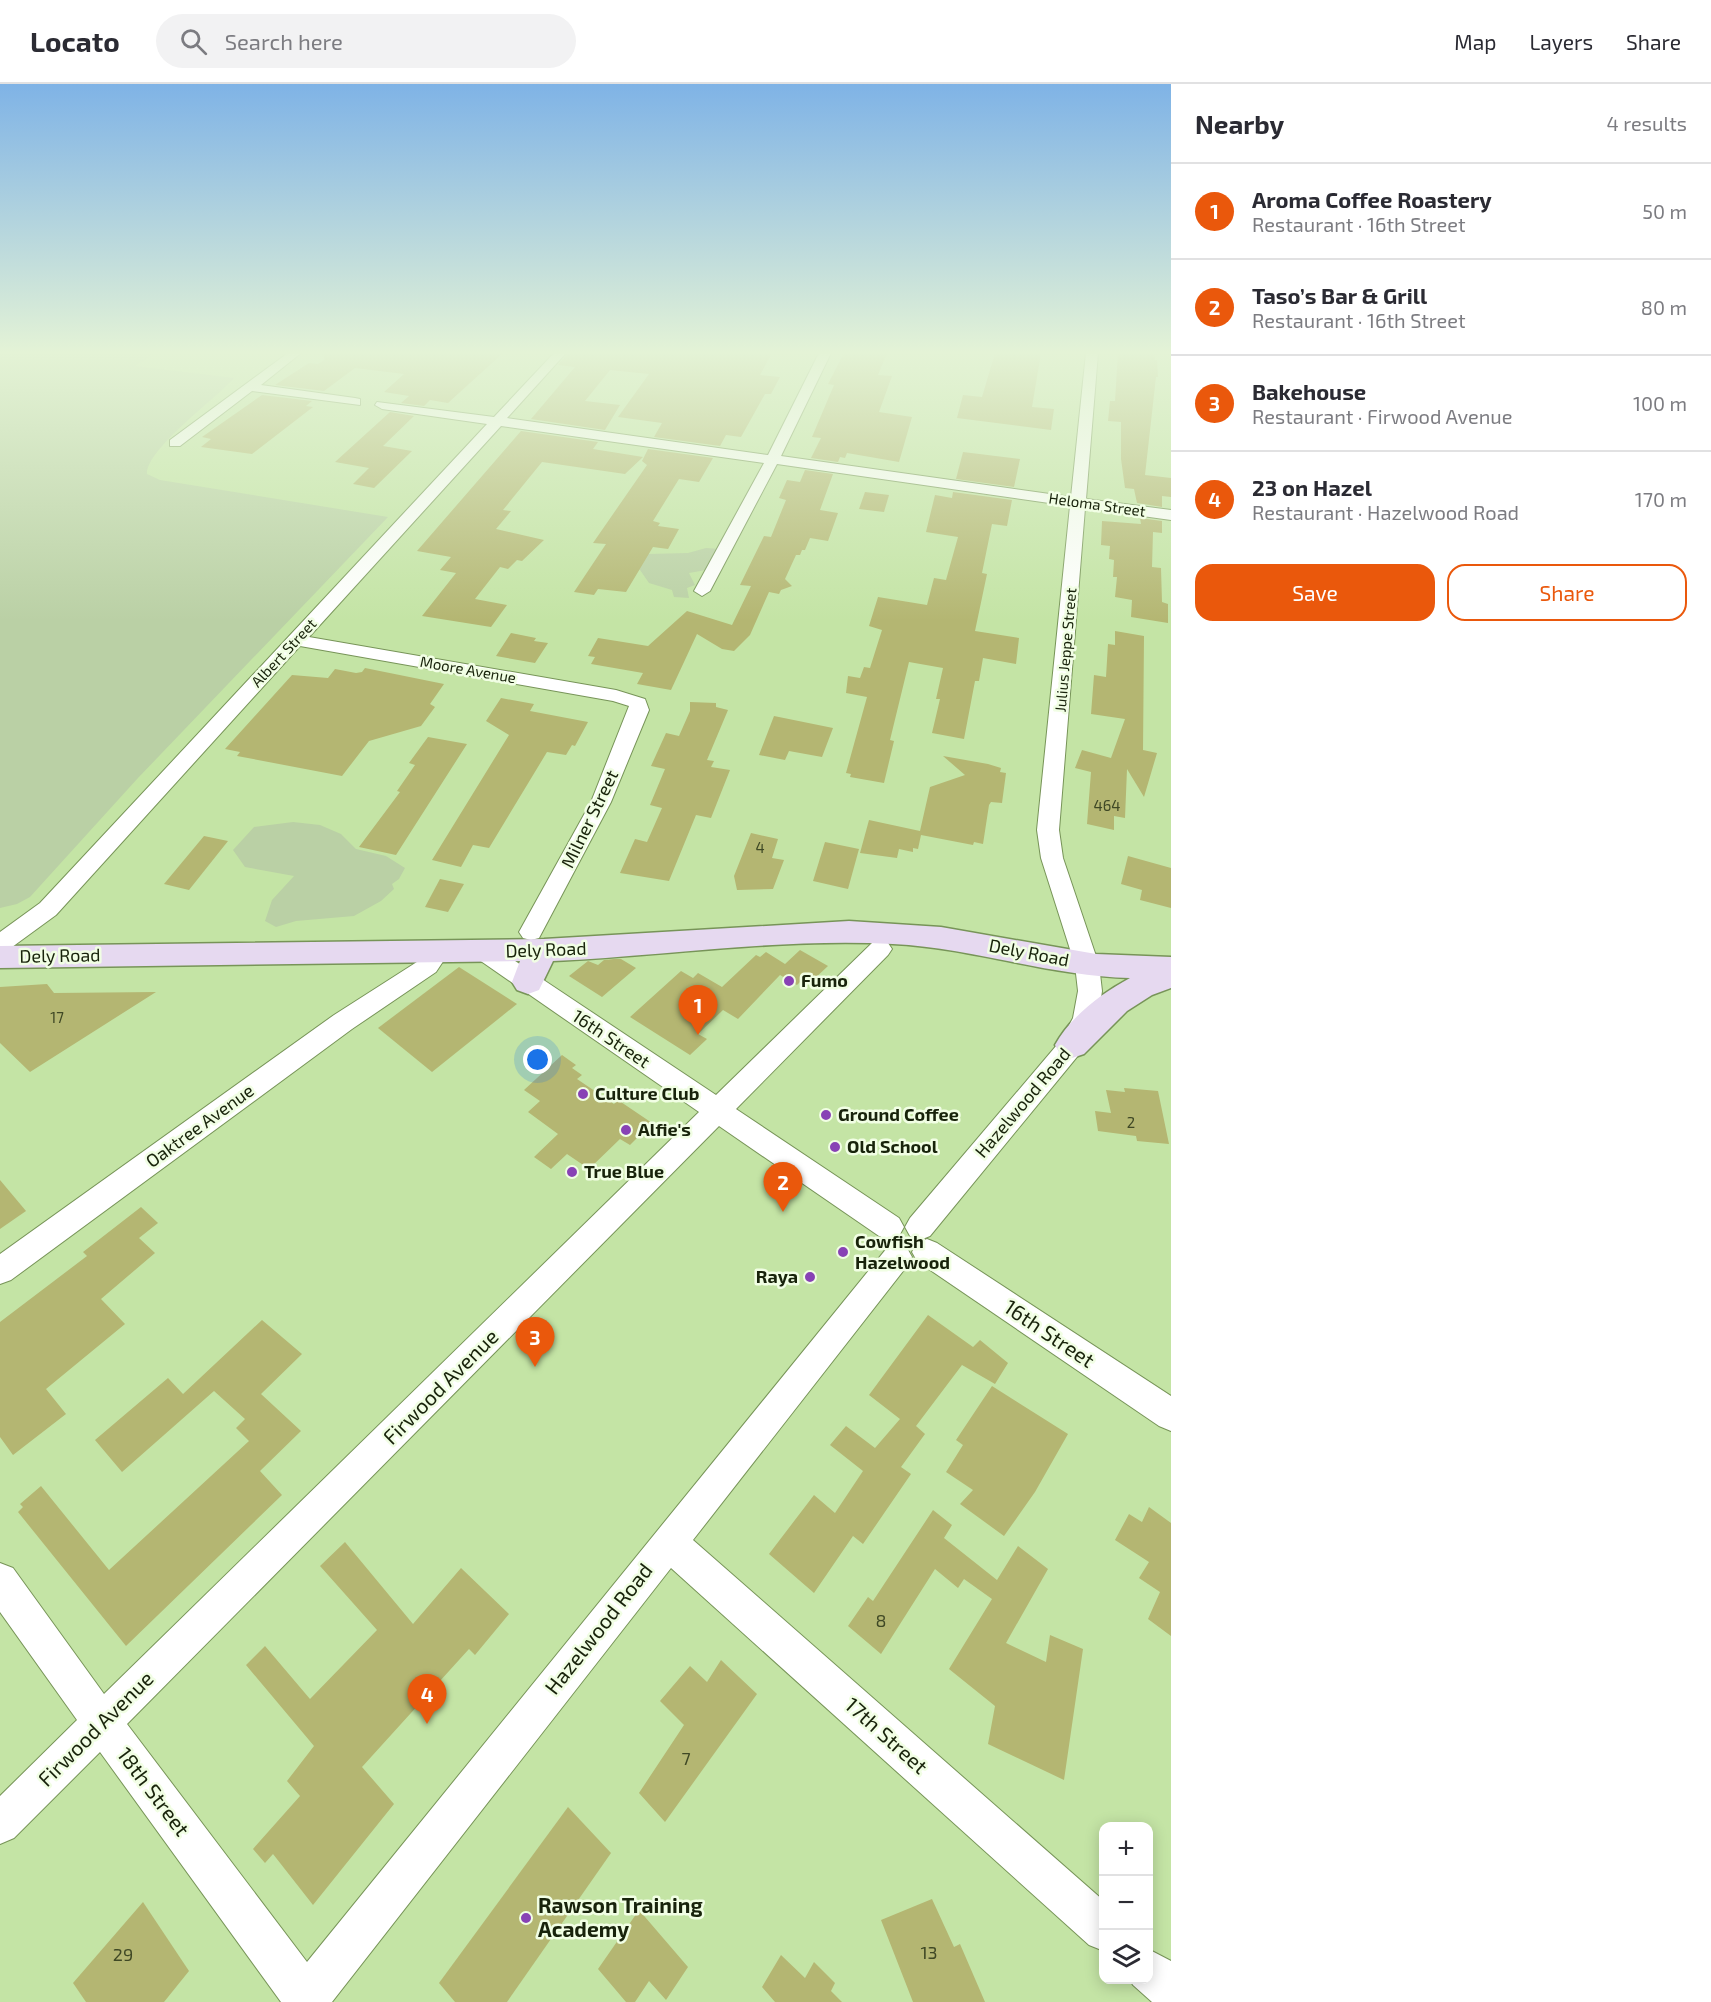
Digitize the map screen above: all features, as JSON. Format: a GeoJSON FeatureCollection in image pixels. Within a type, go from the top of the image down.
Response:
{"type":"FeatureCollection","features":[{"type":"Feature","properties":{"kind":"main road","name":"Dely Road"},"geometry":{"type":"LineString","coordinates":[[2,945],[538,941],[600,948],[749,936],[892,933],[1085,954]]}},
{"type":"Feature","properties":{"kind":"main road","name":"Dely Road"},"geometry":{"type":"LineString","coordinates":[[387,943],[429,952],[483,951],[538,941]]}},
{"type":"Feature","properties":{"kind":"main road"},"geometry":{"type":"LineString","coordinates":[[528,982],[538,941]]}},
{"type":"Feature","properties":{"kind":"main road"},"geometry":{"type":"LineString","coordinates":[[387,943],[462,942],[483,951]]}},
{"type":"Feature","properties":{"kind":"main road"},"geometry":{"type":"LineString","coordinates":[[1085,954],[1171,954]]}},
{"type":"Feature","properties":{"kind":"main road"},"geometry":{"type":"LineString","coordinates":[[1085,954],[1171,968]]}},
{"type":"Feature","properties":{"kind":"main road"},"geometry":{"type":"LineString","coordinates":[[1072,1045],[1111,1004],[1139,987],[1171,977]]}},
{"type":"Feature","properties":{"kind":"street","name":"Albert Street"},"geometry":{"type":"LineString","coordinates":[[2,945],[48,909],[477,443]]}},
{"type":"Feature","properties":{"kind":"street","name":"Heloma Street"},"geometry":{"type":"LineString","coordinates":[[650,443],[1171,515]]}},
{"type":"Feature","properties":{"kind":"street"},"geometry":{"type":"LineString","coordinates":[[702,591],[781,443]]}},
{"type":"Feature","properties":{"kind":"street","name":"Julius Jeppe Street"},"geometry":{"type":"LineString","coordinates":[[1084,443],[1048,830],[1054,867],[1085,954]]}},
{"type":"Feature","properties":{"kind":"street","name":"Moore Avenue"},"geometry":{"type":"LineString","coordinates":[[297,640],[616,696],[638,703]]}},
{"type":"Feature","properties":{"kind":"street","name":"Milner Street"},"geometry":{"type":"LineString","coordinates":[[538,941],[601,802],[639,710],[638,703]]}},
{"type":"Feature","properties":{"kind":"street"},"geometry":{"type":"LineString","coordinates":[[387,943],[399,962],[400,982]]}},
{"type":"Feature","properties":{"kind":"street","name":"Firwood Avenue"},"geometry":{"type":"LineString","coordinates":[[0,1824],[880,949]]}},
{"type":"Feature","properties":{"kind":"street","name":"16th Street"},"geometry":{"type":"LineString","coordinates":[[483,951],[908,1241],[1171,1415]]}},
{"type":"Feature","properties":{"kind":"street","name":"Oaktree Avenue"},"geometry":{"type":"LineString","coordinates":[[0,1271],[400,982],[428,966],[432,960],[429,952]]}},
{"type":"Feature","properties":{"kind":"street","name":"Hazelwood Road"},"geometry":{"type":"LineString","coordinates":[[306,2001],[908,1241],[1072,1045],[1085,1023],[1090,1006],[1085,954]]}},
{"type":"Feature","properties":{"kind":"street","name":"17th Street"},"geometry":{"type":"LineString","coordinates":[[668,1542],[1099,1926]]}},
{"type":"Feature","properties":{"kind":"street","name":"18th Street"},"geometry":{"type":"LineString","coordinates":[[0,1581],[306,2001]]}},
{"type":"Feature","properties":{"kind":"street"},"geometry":{"type":"LineString","coordinates":[[1153,1974],[1171,1990]]}},
{"type":"Feature","properties":{"kind":"green space"},"geometry":{"type":"Polygon","coordinates":[[[0,443],[166,443],[150,463],[147,474],[160,480],[388,517],[138,778],[30,897],[17,904],[0,908],[0,443]]]}},
{"type":"Feature","properties":{"kind":"green space"},"geometry":{"type":"Polygon","coordinates":[[[706,548],[721,549],[706,570],[689,573],[695,585],[687,588],[689,598],[674,597],[672,590],[649,583],[640,570],[630,567],[648,554],[688,553],[706,548]]]}},
{"type":"Feature","properties":{"kind":"green space"},"geometry":{"type":"Polygon","coordinates":[[[293,822],[320,825],[341,834],[356,849],[386,856],[405,868],[399,879],[392,884],[394,889],[381,901],[354,916],[296,921],[276,927],[265,921],[272,900],[294,876],[245,867],[233,850],[254,827],[293,822]]]}},
{"type":"Feature","properties":{"kind":"building"},"geometry":{"type":"Polygon","coordinates":[[[207,443],[267,443],[252,454],[201,447],[207,443]]]}},
{"type":"Feature","properties":{"kind":"building"},"geometry":{"type":"Polygon","coordinates":[[[356,443],[387,443],[383,446],[412,451],[374,488],[353,484],[369,468],[335,462],[356,443]]]}},
{"type":"Feature","properties":{"kind":"building"},"geometry":{"type":"Polygon","coordinates":[[[511,443],[598,443],[593,449],[643,457],[625,474],[542,462],[503,510],[511,511],[496,529],[544,540],[522,561],[517,560],[508,569],[500,567],[475,599],[507,605],[491,627],[422,616],[456,573],[440,570],[451,557],[417,551],[511,443]]]}},
{"type":"Feature","properties":{"kind":"building"},"geometry":{"type":"Polygon","coordinates":[[[694,443],[722,443],[720,446],[694,443]]]}},
{"type":"Feature","properties":{"kind":"building"},"geometry":{"type":"Polygon","coordinates":[[[819,443],[905,443],[899,462],[847,453],[845,458],[840,457],[838,462],[811,458],[819,443]]]}},
{"type":"Feature","properties":{"kind":"building"},"geometry":{"type":"Polygon","coordinates":[[[1121,443],[1149,443],[1145,475],[1171,478],[1171,497],[1162,496],[1162,507],[1137,503],[1134,489],[1125,488],[1121,443]]]}},
{"type":"Feature","properties":{"kind":"building"},"geometry":{"type":"Polygon","coordinates":[[[648,449],[713,458],[699,482],[679,479],[653,521],[660,523],[658,526],[679,529],[668,549],[653,547],[626,592],[598,589],[594,595],[574,592],[606,544],[593,543],[647,465],[642,461],[648,449]]]}},
{"type":"Feature","properties":{"kind":"building"},"geometry":{"type":"Polygon","coordinates":[[[963,452],[1020,459],[1014,487],[956,479],[963,452]]]}},
{"type":"Feature","properties":{"kind":"building"},"geometry":{"type":"Polygon","coordinates":[[[805,470],[833,474],[820,510],[838,513],[828,541],[810,538],[805,550],[802,550],[800,555],[796,555],[785,579],[792,586],[781,590],[779,594],[769,592],[750,635],[734,651],[722,649],[697,634],[671,690],[637,684],[643,673],[591,664],[595,657],[588,656],[598,638],[648,646],[687,611],[732,625],[751,586],[740,585],[764,536],[771,537],[786,500],[779,498],[787,480],[800,482],[805,470]]]}},
{"type":"Feature","properties":{"kind":"building"},"geometry":{"type":"Polygon","coordinates":[[[865,492],[889,495],[884,512],[859,509],[865,492]]]}},
{"type":"Feature","properties":{"kind":"building"},"geometry":{"type":"Polygon","coordinates":[[[953,492],[1012,500],[1007,526],[992,524],[982,573],[987,574],[975,631],[1019,638],[1016,664],[983,658],[979,681],[975,681],[964,739],[932,733],[940,699],[936,699],[943,668],[909,662],[890,740],[894,741],[884,783],[850,777],[851,774],[846,773],[867,697],[846,693],[848,676],[860,678],[864,667],[870,668],[882,630],[869,626],[878,597],[927,605],[934,578],[946,580],[958,537],[926,532],[935,495],[952,498],[953,492]]]}},
{"type":"Feature","properties":{"kind":"building"},"geometry":{"type":"Polygon","coordinates":[[[1140,518],[1162,521],[1162,533],[1153,532],[1152,567],[1161,568],[1162,602],[1168,604],[1168,623],[1131,617],[1132,600],[1115,597],[1117,577],[1113,577],[1114,560],[1109,559],[1110,546],[1101,545],[1102,521],[1141,524],[1140,518]]]}},
{"type":"Feature","properties":{"kind":"building"},"geometry":{"type":"Polygon","coordinates":[[[1115,631],[1144,636],[1143,750],[1157,753],[1144,797],[1127,769],[1125,818],[1114,816],[1114,830],[1087,824],[1091,772],[1075,768],[1082,750],[1111,758],[1125,719],[1091,714],[1094,675],[1106,677],[1108,644],[1115,645],[1115,631]]]}},
{"type":"Feature","properties":{"kind":"building"},"geometry":{"type":"Polygon","coordinates":[[[511,633],[548,643],[535,663],[496,656],[511,633]]]}},
{"type":"Feature","properties":{"kind":"building"},"geometry":{"type":"Polygon","coordinates":[[[365,668],[444,684],[430,704],[435,707],[421,726],[369,741],[342,776],[237,756],[240,752],[225,749],[292,675],[328,678],[335,669],[356,673],[362,672],[365,668]]]}},
{"type":"Feature","properties":{"kind":"building"},"geometry":{"type":"Polygon","coordinates":[[[501,698],[534,704],[530,711],[588,722],[575,746],[572,745],[566,755],[547,752],[489,848],[473,845],[461,867],[432,860],[509,735],[486,721],[501,698]]]}},
{"type":"Feature","properties":{"kind":"building"},"geometry":{"type":"Polygon","coordinates":[[[690,702],[716,703],[716,707],[728,710],[707,760],[714,761],[711,767],[730,770],[711,818],[696,815],[669,881],[620,873],[635,839],[647,842],[662,808],[650,805],[665,769],[651,766],[666,733],[679,736],[690,711],[690,702]]]}},
{"type":"Feature","properties":{"kind":"building"},"geometry":{"type":"Polygon","coordinates":[[[774,716],[833,728],[822,757],[789,751],[785,760],[759,755],[774,716]]]}},
{"type":"Feature","properties":{"kind":"building"},"geometry":{"type":"Polygon","coordinates":[[[428,737],[467,744],[396,855],[359,847],[400,792],[397,791],[415,765],[409,763],[428,737]]]}},
{"type":"Feature","properties":{"kind":"building"},"geometry":{"type":"Polygon","coordinates":[[[943,756],[988,764],[1001,768],[1000,772],[1006,773],[1002,803],[991,802],[989,805],[983,844],[974,842],[973,845],[921,835],[918,849],[913,848],[913,852],[899,849],[897,858],[860,853],[869,820],[920,831],[930,787],[965,775],[943,756]]]}},
{"type":"Feature","properties":{"kind":"building"},"geometry":{"type":"Polygon","coordinates":[[[751,833],[778,839],[772,858],[784,860],[773,889],[737,890],[734,876],[751,833]]]}},
{"type":"Feature","properties":{"kind":"building"},"geometry":{"type":"Polygon","coordinates":[[[204,836],[228,841],[189,890],[164,884],[204,836]]]}},
{"type":"Feature","properties":{"kind":"building"},"geometry":{"type":"Polygon","coordinates":[[[825,842],[859,849],[848,889],[813,881],[825,842]]]}},
{"type":"Feature","properties":{"kind":"building"},"geometry":{"type":"Polygon","coordinates":[[[1128,856],[1171,868],[1171,908],[1140,900],[1142,890],[1121,884],[1128,856]]]}},
{"type":"Feature","properties":{"kind":"building"},"geometry":{"type":"Polygon","coordinates":[[[440,879],[464,884],[448,912],[425,907],[440,879]]]}},
{"type":"Feature","properties":{"kind":"building"},"geometry":{"type":"Polygon","coordinates":[[[800,950],[828,966],[812,981],[805,977],[797,985],[780,975],[738,1019],[723,1010],[698,1034],[707,1039],[690,1055],[630,1017],[681,971],[693,978],[698,973],[722,987],[756,955],[760,957],[766,952],[785,964],[800,950]]]}},
{"type":"Feature","properties":{"kind":"building"},"geometry":{"type":"Polygon","coordinates":[[[621,959],[636,968],[602,997],[569,976],[588,961],[598,965],[604,960],[621,959]]]}},
{"type":"Feature","properties":{"kind":"building"},"geometry":{"type":"Polygon","coordinates":[[[459,967],[517,1004],[432,1072],[378,1028],[459,967]]]}},
{"type":"Feature","properties":{"kind":"building"},"geometry":{"type":"Polygon","coordinates":[[[47,984],[54,993],[156,992],[30,1072],[0,1043],[0,987],[47,984]]]}},
{"type":"Feature","properties":{"kind":"building"},"geometry":{"type":"Polygon","coordinates":[[[562,1055],[576,1065],[572,1068],[582,1075],[577,1079],[614,1104],[618,1100],[652,1123],[630,1145],[620,1139],[589,1169],[567,1154],[551,1169],[534,1157],[558,1134],[528,1112],[540,1101],[524,1090],[562,1055]]]}},
{"type":"Feature","properties":{"kind":"building"},"geometry":{"type":"Polygon","coordinates":[[[1124,1088],[1158,1091],[1169,1144],[1137,1141],[1136,1136],[1098,1131],[1095,1111],[1111,1113],[1106,1090],[1125,1092],[1124,1088]]]}},
{"type":"Feature","properties":{"kind":"building"},"geometry":{"type":"Polygon","coordinates":[[[0,1180],[26,1211],[0,1229],[0,1180]]]}},
{"type":"Feature","properties":{"kind":"building"},"geometry":{"type":"Polygon","coordinates":[[[141,1207],[158,1223],[139,1238],[155,1253],[101,1299],[125,1324],[46,1389],[66,1414],[13,1455],[0,1437],[0,1322],[87,1256],[83,1252],[141,1207]]]}},
{"type":"Feature","properties":{"kind":"building"},"geometry":{"type":"Polygon","coordinates":[[[928,1315],[973,1347],[980,1340],[1008,1363],[995,1384],[962,1365],[916,1426],[925,1434],[901,1467],[911,1474],[863,1544],[853,1536],[814,1593],[769,1554],[814,1495],[835,1513],[863,1471],[830,1445],[846,1426],[875,1448],[900,1419],[869,1395],[928,1315]]]}},
{"type":"Feature","properties":{"kind":"building"},"geometry":{"type":"Polygon","coordinates":[[[262,1320],[302,1354],[261,1394],[301,1431],[260,1471],[282,1495],[126,1646],[18,1512],[23,1507],[20,1504],[41,1486],[109,1570],[249,1441],[236,1428],[245,1419],[214,1391],[122,1472],[95,1440],[168,1378],[183,1394],[262,1320]]]}},
{"type":"Feature","properties":{"kind":"building"},"geometry":{"type":"Polygon","coordinates":[[[992,1386],[1068,1434],[1035,1492],[1004,1536],[960,1504],[973,1490],[946,1472],[963,1445],[956,1440],[992,1386]]]}},
{"type":"Feature","properties":{"kind":"building"},"geometry":{"type":"Polygon","coordinates":[[[1149,1507],[1171,1523],[1171,1636],[1148,1619],[1160,1592],[1139,1578],[1149,1562],[1115,1540],[1129,1514],[1142,1522],[1149,1507]]]}},
{"type":"Feature","properties":{"kind":"building"},"geometry":{"type":"Polygon","coordinates":[[[933,1510],[952,1525],[944,1538],[997,1580],[1018,1546],[1048,1569],[1006,1643],[1046,1662],[1050,1635],[1083,1649],[1064,1780],[988,1744],[995,1706],[949,1669],[992,1599],[964,1579],[958,1588],[935,1569],[881,1654],[848,1626],[868,1597],[873,1601],[933,1510]]]}},
{"type":"Feature","properties":{"kind":"building"},"geometry":{"type":"Polygon","coordinates":[[[345,1542],[413,1624],[461,1568],[509,1614],[475,1655],[469,1649],[362,1767],[394,1804],[313,1905],[273,1854],[265,1863],[253,1849],[300,1796],[287,1781],[314,1746],[246,1665],[265,1646],[310,1699],[377,1630],[320,1566],[345,1542]]]}},
{"type":"Feature","properties":{"kind":"building"},"geometry":{"type":"Polygon","coordinates":[[[721,1660],[757,1694],[665,1822],[639,1793],[684,1725],[660,1701],[690,1666],[707,1682],[721,1660]]]}},
{"type":"Feature","properties":{"kind":"building","name":"Rawson Training Academy"},"geometry":{"type":"Polygon","coordinates":[[[568,1807],[611,1853],[507,2002],[455,2002],[439,1983],[568,1807]]]}},
{"type":"Feature","properties":{"kind":"building"},"geometry":{"type":"Polygon","coordinates":[[[932,1899],[954,1947],[960,1944],[985,2002],[913,2002],[881,1920],[932,1899]]]}},
{"type":"Feature","properties":{"kind":"building"},"geometry":{"type":"Polygon","coordinates":[[[143,1902],[189,1971],[164,2002],[86,2002],[73,1983],[143,1902]]]}},
{"type":"Feature","properties":{"kind":"building"},"geometry":{"type":"Polygon","coordinates":[[[639,1910],[688,1967],[666,2000],[649,1981],[635,2002],[626,2002],[598,1969],[639,1910]]]}},
{"type":"Feature","properties":{"kind":"building"},"geometry":{"type":"Polygon","coordinates":[[[781,1955],[805,1978],[814,1962],[835,1983],[831,1991],[842,2002],[775,2002],[762,1987],[781,1955]]]}},
{"type":"Feature","properties":{"kind":"place","name":"Fumo"},"geometry":{"type":"Point","coordinates":[789,981]}},
{"type":"Feature","properties":{"kind":"place","name":"Aroma Coffee Roastery"},"geometry":{"type":"Point","coordinates":[698,1035]}},
{"type":"Feature","properties":{"kind":"place","name":"Culture Club"},"geometry":{"type":"Point","coordinates":[583,1094]}},
{"type":"Feature","properties":{"kind":"place","name":"Ground Coffee"},"geometry":{"type":"Point","coordinates":[826,1115]}},
{"type":"Feature","properties":{"kind":"place","name":"Alfie's"},"geometry":{"type":"Point","coordinates":[626,1130]}},
{"type":"Feature","properties":{"kind":"place","name":"Old School"},"geometry":{"type":"Point","coordinates":[835,1147]}},
{"type":"Feature","properties":{"kind":"place","name":"True Blue"},"geometry":{"type":"Point","coordinates":[572,1172]}},
{"type":"Feature","properties":{"kind":"place","name":"Taso’s Bar & Grill"},"geometry":{"type":"Point","coordinates":[783,1212]}},
{"type":"Feature","properties":{"kind":"place","name":"Cowfish Hazelwood"},"geometry":{"type":"Point","coordinates":[843,1252]}},
{"type":"Feature","properties":{"kind":"place","name":"Raya"},"geometry":{"type":"Point","coordinates":[810,1277]}},
{"type":"Feature","properties":{"kind":"place","name":"Bakehouse"},"geometry":{"type":"Point","coordinates":[535,1367]}},
{"type":"Feature","properties":{"kind":"place","name":"23 on Hazel"},"geometry":{"type":"Point","coordinates":[427,1724]}},
{"type":"Feature","properties":{"kind":"place","name":"Rawson Training Academy"},"geometry":{"type":"Point","coordinates":[526,1918]}}]}
